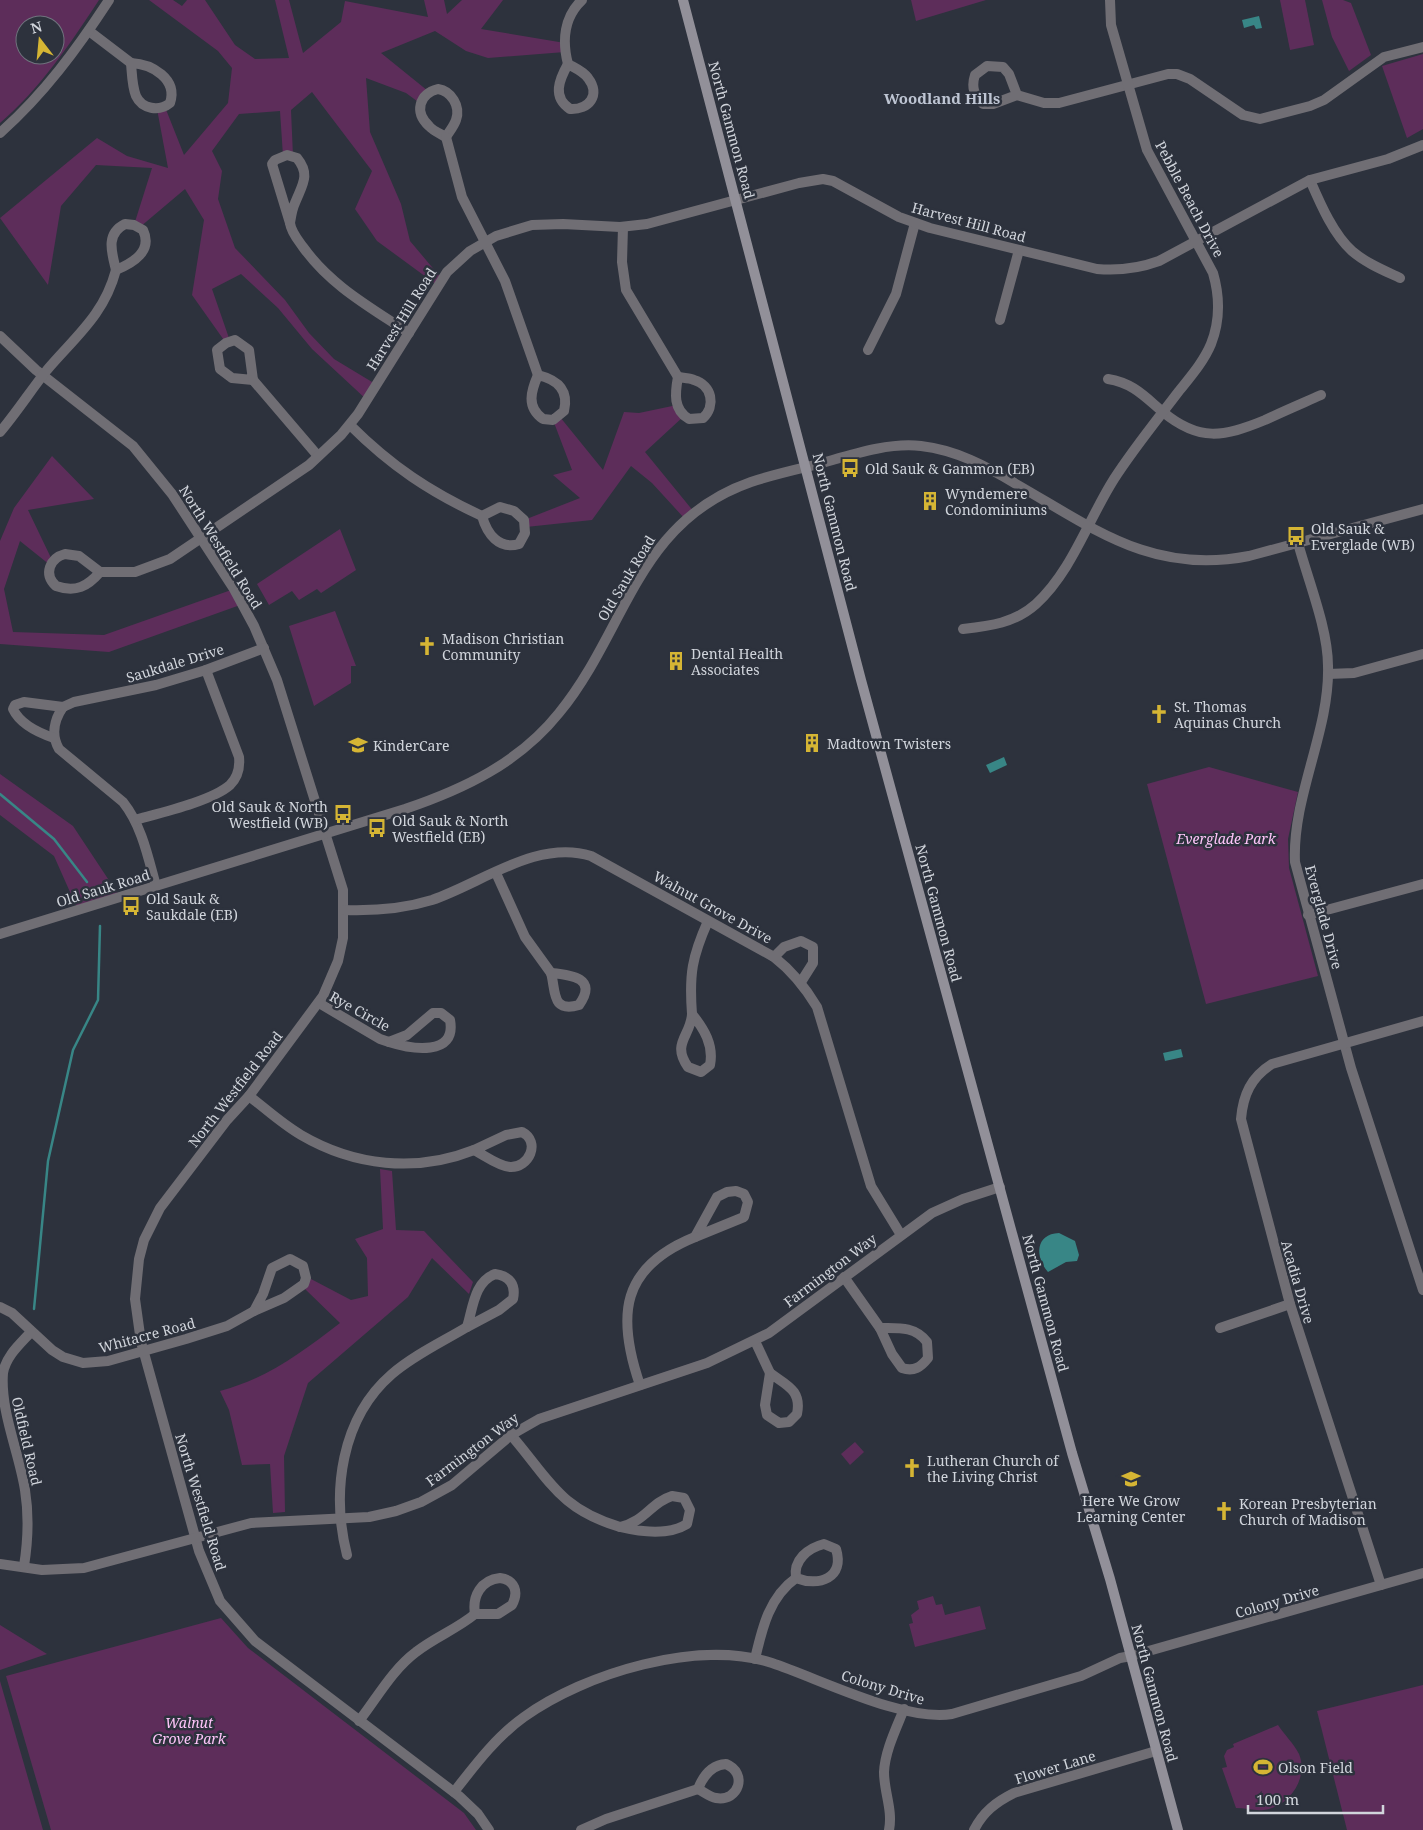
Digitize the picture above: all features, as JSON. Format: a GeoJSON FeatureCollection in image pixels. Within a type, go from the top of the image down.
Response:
{"type":"FeatureCollection","features":[{"type":"Feature","properties":{"kind":"main road","name":"North Gammon Road"},"geometry":{"type":"LineString","coordinates":[[683,0],[864,689],[1072,1453],[1131,1656],[1178,1830]]}},
{"type":"Feature","properties":{"kind":"street"},"geometry":{"type":"LineString","coordinates":[[0,133],[29,107],[62,69],[90,31],[109,0]]}},
{"type":"Feature","properties":{"kind":"street"},"geometry":{"type":"LineString","coordinates":[[568,64],[586,76],[592,86],[594,98],[590,104],[580,110],[570,109],[560,98],[558,85],[568,64],[565,52],[565,29],[576,6],[582,0]]}},
{"type":"Feature","properties":{"kind":"street","name":"Pebble Beach Drive"},"geometry":{"type":"LineString","coordinates":[[963,629],[1002,624],[1014,619],[1036,604],[1058,578],[1114,479],[1203,359],[1211,344],[1217,323],[1216,284],[1197,242],[1149,155],[1111,25],[1110,0]]}},
{"type":"Feature","properties":{"kind":"street"},"geometry":{"type":"LineString","coordinates":[[90,31],[131,63],[146,65],[170,82],[173,94],[170,103],[165,107],[152,108],[138,99],[134,89],[131,63]]}},
{"type":"Feature","properties":{"kind":"street"},"geometry":{"type":"LineString","coordinates":[[1017,95],[1009,74],[1003,67],[987,66],[975,74],[973,89],[983,104],[993,104],[1017,95],[1044,103],[1059,102],[1168,74],[1183,76],[1243,115],[1260,119],[1310,106],[1324,100],[1384,57],[1423,46]]}},
{"type":"Feature","properties":{"kind":"street"},"geometry":{"type":"LineString","coordinates":[[446,138],[456,120],[458,112],[455,101],[450,94],[438,88],[428,91],[422,98],[421,111],[428,126],[446,138],[462,197],[505,280],[538,375],[532,390],[533,408],[543,419],[553,420],[564,411],[565,393],[556,382],[538,375]]}},
{"type":"Feature","properties":{"kind":"street","name":"Harvest Hill Road"},"geometry":{"type":"LineString","coordinates":[[100,572],[135,572],[157,566],[285,482],[318,456],[350,425],[447,272],[470,250],[507,231],[532,225],[623,227],[647,224],[799,183],[824,180],[843,184],[892,214],[915,223],[1097,268],[1119,270],[1140,268],[1159,261],[1310,180],[1388,159],[1423,145]]}},
{"type":"Feature","properties":{"kind":"street"},"geometry":{"type":"LineString","coordinates":[[290,223],[294,205],[306,178],[306,172],[297,158],[287,155],[275,160],[272,164],[293,233],[328,277],[356,299],[409,333]]}},
{"type":"Feature","properties":{"kind":"street"},"geometry":{"type":"LineString","coordinates":[[1310,180],[1337,230],[1350,249],[1359,256],[1400,278]]}},
{"type":"Feature","properties":{"kind":"street"},"geometry":{"type":"LineString","coordinates":[[868,350],[896,294],[915,223]]}},
{"type":"Feature","properties":{"kind":"street"},"geometry":{"type":"LineString","coordinates":[[0,432],[43,376],[93,320],[111,288],[116,270],[110,248],[112,237],[119,227],[125,224],[140,227],[146,235],[146,242],[140,256],[132,263],[116,270]]}},
{"type":"Feature","properties":{"kind":"street"},"geometry":{"type":"LineString","coordinates":[[623,227],[622,262],[626,290],[678,377],[675,398],[680,411],[689,419],[703,418],[710,408],[711,402],[706,387],[695,380],[678,377]]}},
{"type":"Feature","properties":{"kind":"street"},"geometry":{"type":"LineString","coordinates":[[1000,320],[1020,250]]}},
{"type":"Feature","properties":{"kind":"street","name":"North Westfield Road"},"geometry":{"type":"LineString","coordinates":[[0,336],[43,376],[133,446],[172,494],[243,604],[277,680],[341,880],[344,910],[343,938],[338,961],[318,1003],[249,1096],[227,1120],[160,1208],[144,1240],[135,1281],[135,1298],[143,1351],[196,1538],[220,1601],[243,1629],[289,1668],[454,1792],[478,1814],[489,1830]]}},
{"type":"Feature","properties":{"kind":"street"},"geometry":{"type":"LineString","coordinates":[[254,380],[239,380],[224,373],[218,362],[217,350],[220,346],[235,340],[246,346],[252,356],[254,380],[318,456]]}},
{"type":"Feature","properties":{"kind":"street"},"geometry":{"type":"LineString","coordinates":[[1108,379],[1124,381],[1163,412],[1199,433],[1225,434],[1244,428],[1321,395]]}},
{"type":"Feature","properties":{"kind":"street"},"geometry":{"type":"LineString","coordinates":[[350,425],[420,484],[482,516],[488,534],[494,539],[512,546],[519,544],[523,540],[526,527],[520,515],[500,507],[486,512],[482,516]]}},
{"type":"Feature","properties":{"kind":"street","name":"Old Sauk Road"},"geometry":{"type":"LineString","coordinates":[[0,934],[215,868],[314,842],[326,834],[452,792],[484,776],[517,755],[550,724],[570,699],[650,561],[676,527],[708,502],[736,488],[807,467],[895,447],[918,445],[955,453],[987,468],[1088,525],[1143,552],[1193,561],[1237,558],[1423,509]]}},
{"type":"Feature","properties":{"kind":"street","name":"Everglade Drive"},"geometry":{"type":"LineString","coordinates":[[1298,543],[1323,633],[1328,674],[1323,709],[1295,836],[1295,862],[1343,1043],[1423,1290]]}},
{"type":"Feature","properties":{"kind":"street"},"geometry":{"type":"LineString","coordinates":[[65,554],[79,556],[100,572],[90,584],[74,589],[56,586],[49,575],[52,560],[65,554]]}},
{"type":"Feature","properties":{"kind":"street","name":"Saukdale Drive"},"geometry":{"type":"LineString","coordinates":[[63,707],[94,697],[136,691],[206,670],[264,648]]}},
{"type":"Feature","properties":{"kind":"street"},"geometry":{"type":"LineString","coordinates":[[1328,674],[1354,673],[1423,654]]}},
{"type":"Feature","properties":{"kind":"street"},"geometry":{"type":"LineString","coordinates":[[136,820],[213,794],[231,784],[237,776],[240,766],[239,757],[206,670]]}},
{"type":"Feature","properties":{"kind":"street"},"geometry":{"type":"LineString","coordinates":[[54,738],[44,735],[16,716],[13,710],[15,705],[24,702],[63,707],[55,723],[54,738],[59,750],[123,802],[136,820],[156,886]]}},
{"type":"Feature","properties":{"kind":"street","name":"Walnut Grove Drive"},"geometry":{"type":"LineString","coordinates":[[344,910],[386,909],[429,900],[539,855],[566,851],[591,856],[774,957],[800,982],[817,1007],[871,1186],[901,1235]]}},
{"type":"Feature","properties":{"kind":"street"},"geometry":{"type":"LineString","coordinates":[[496,873],[525,936],[551,973]]}},
{"type":"Feature","properties":{"kind":"street"},"geometry":{"type":"LineString","coordinates":[[1308,915],[1423,884]]}},
{"type":"Feature","properties":{"kind":"street"},"geometry":{"type":"LineString","coordinates":[[692,1014],[711,1045],[712,1054],[709,1068],[701,1072],[688,1067],[681,1055],[680,1047],[692,1014],[690,978],[692,961],[708,921]]}},
{"type":"Feature","properties":{"kind":"street"},"geometry":{"type":"LineString","coordinates":[[774,957],[792,943],[801,941],[813,947],[813,963],[800,982]]}},
{"type":"Feature","properties":{"kind":"street","name":"Rye Circle"},"geometry":{"type":"LineString","coordinates":[[318,1003],[380,1040],[414,1048],[442,1044],[451,1037],[450,1020],[441,1013],[433,1013],[407,1035],[389,1042]]}},
{"type":"Feature","properties":{"kind":"street","name":"Acadia Drive"},"geometry":{"type":"LineString","coordinates":[[1381,1585],[1290,1304],[1242,1132],[1242,1105],[1252,1081],[1272,1064],[1423,1021]]}},
{"type":"Feature","properties":{"kind":"street"},"geometry":{"type":"LineString","coordinates":[[249,1096],[300,1134],[325,1148],[364,1161],[402,1164],[426,1163],[474,1150],[506,1135],[522,1132],[530,1140],[532,1151],[529,1158],[522,1164],[512,1167],[504,1166],[474,1150]]}},
{"type":"Feature","properties":{"kind":"street","name":"Farmington Way"},"geometry":{"type":"LineString","coordinates":[[0,1564],[58,1570],[84,1568],[251,1523],[383,1515],[421,1502],[452,1485],[511,1435],[548,1415],[707,1363],[770,1333],[901,1235],[948,1205],[1000,1187]]}},
{"type":"Feature","properties":{"kind":"street"},"geometry":{"type":"LineString","coordinates":[[640,1385],[627,1330],[629,1303],[634,1286],[657,1257],[674,1246],[744,1217],[748,1202],[744,1194],[736,1191],[727,1192],[717,1197],[695,1237]]}},
{"type":"Feature","properties":{"kind":"street","name":"Whitacre Road"},"geometry":{"type":"LineString","coordinates":[[0,1308],[12,1314],[31,1332],[63,1357],[83,1363],[108,1361],[227,1326],[301,1288],[306,1278],[303,1266],[290,1259],[272,1268],[263,1294],[254,1311]]}},
{"type":"Feature","properties":{"kind":"street"},"geometry":{"type":"LineString","coordinates":[[347,1555],[340,1518],[344,1455],[351,1432],[367,1402],[394,1372],[424,1352],[499,1310],[513,1299],[515,1291],[509,1279],[495,1274],[483,1280],[478,1287],[467,1327]]}},
{"type":"Feature","properties":{"kind":"street"},"geometry":{"type":"LineString","coordinates":[[844,1277],[880,1328],[892,1354],[902,1368],[915,1369],[923,1365],[928,1358],[927,1342],[917,1333],[908,1329],[880,1328]]}},
{"type":"Feature","properties":{"kind":"street"},"geometry":{"type":"LineString","coordinates":[[1220,1328],[1290,1304]]}},
{"type":"Feature","properties":{"kind":"street","name":"Oldfield Road"},"geometry":{"type":"LineString","coordinates":[[24,1566],[28,1531],[25,1489],[2,1395],[3,1372],[8,1360],[31,1332]]}},
{"type":"Feature","properties":{"kind":"street"},"geometry":{"type":"LineString","coordinates":[[755,1341],[770,1373],[791,1387],[797,1397],[797,1414],[789,1422],[778,1423],[767,1415],[765,1404],[770,1373]]}},
{"type":"Feature","properties":{"kind":"street"},"geometry":{"type":"LineString","coordinates":[[511,1435],[545,1480],[564,1498],[590,1516],[620,1527],[645,1532],[676,1530],[688,1524],[690,1510],[684,1498],[672,1496],[657,1502],[635,1523],[620,1527]]}},
{"type":"Feature","properties":{"kind":"street"},"geometry":{"type":"LineString","coordinates":[[755,1659],[768,1612],[786,1586],[796,1578],[798,1565],[807,1551],[824,1544],[836,1549],[839,1564],[832,1575],[819,1581],[804,1581],[796,1578]]}},
{"type":"Feature","properties":{"kind":"street","name":"Colony Drive"},"geometry":{"type":"LineString","coordinates":[[454,1792],[469,1770],[508,1730],[523,1718],[568,1690],[674,1657],[718,1654],[755,1659],[904,1710],[926,1715],[952,1714],[1081,1676],[1120,1658],[1423,1573]]}},
{"type":"Feature","properties":{"kind":"street"},"geometry":{"type":"LineString","coordinates":[[359,1721],[403,1663],[431,1640],[475,1614],[491,1615],[506,1611],[515,1600],[514,1586],[511,1582],[500,1578],[484,1583],[476,1596],[475,1614]]}},
{"type":"Feature","properties":{"kind":"street"},"geometry":{"type":"LineString","coordinates":[[889,1830],[890,1811],[885,1766],[890,1745],[904,1710]]}},
{"type":"Feature","properties":{"kind":"street","name":"Flower Lane"},"geometry":{"type":"LineString","coordinates":[[974,1830],[985,1813],[994,1804],[1014,1793],[1156,1751]]}},
{"type":"Feature","properties":{"kind":"street"},"geometry":{"type":"LineString","coordinates":[[581,1830],[614,1816],[698,1789]]}},
{"type":"Feature","properties":{"kind":"green space"},"geometry":{"type":"Polygon","coordinates":[[[0,0],[99,0],[65,49],[65,15],[15,15],[15,65],[53,65],[15,110],[0,123],[0,0]]]}},
{"type":"Feature","properties":{"kind":"green space"},"geometry":{"type":"Polygon","coordinates":[[[149,0],[173,0],[182,6],[187,0],[205,0],[235,45],[255,59],[289,58],[275,0],[289,0],[303,53],[341,22],[345,1],[428,17],[424,0],[444,0],[447,14],[462,0],[503,0],[481,29],[565,43],[565,52],[488,58],[466,51],[435,31],[381,53],[428,91],[421,104],[406,93],[366,78],[370,132],[401,204],[410,241],[442,279],[437,285],[377,241],[355,209],[372,171],[312,92],[291,110],[293,156],[283,156],[280,111],[239,114],[212,151],[222,171],[218,199],[235,248],[285,300],[309,333],[334,359],[377,385],[367,400],[312,349],[278,308],[241,274],[212,289],[230,341],[226,343],[192,295],[204,220],[185,189],[140,227],[134,225],[152,168],[96,165],[61,206],[48,285],[0,218],[97,138],[127,156],[168,168],[157,109],[165,107],[184,155],[228,103],[232,68],[218,51],[149,0]]]}},
{"type":"Feature","properties":{"kind":"green space"},"geometry":{"type":"Polygon","coordinates":[[[911,0],[986,0],[916,21],[911,0]]]}},
{"type":"Feature","properties":{"kind":"green space"},"geometry":{"type":"Polygon","coordinates":[[[1280,0],[1305,0],[1314,45],[1290,50],[1280,0]]]}},
{"type":"Feature","properties":{"kind":"green space"},"geometry":{"type":"Polygon","coordinates":[[[1322,0],[1343,0],[1351,3],[1371,55],[1349,71],[1332,37],[1322,0]]]}},
{"type":"Feature","properties":{"kind":"green space"},"geometry":{"type":"Polygon","coordinates":[[[1423,54],[1423,129],[1407,138],[1382,66],[1423,54]]]}},
{"type":"Feature","properties":{"kind":"green space"},"geometry":{"type":"Polygon","coordinates":[[[677,405],[684,416],[645,452],[694,512],[685,519],[652,483],[631,466],[592,520],[526,527],[524,520],[580,498],[553,475],[572,470],[553,420],[560,417],[603,470],[624,412],[639,413],[677,405]]]}},
{"type":"Feature","properties":{"kind":"green space"},"geometry":{"type":"Polygon","coordinates":[[[52,456],[94,499],[28,510],[52,560],[50,565],[20,541],[4,589],[13,632],[104,635],[234,589],[243,604],[109,652],[0,644],[0,541],[14,508],[52,456]]]}},
{"type":"Feature","properties":{"kind":"green space"},"geometry":{"type":"Polygon","coordinates":[[[340,529],[356,570],[321,593],[317,589],[299,600],[292,591],[269,605],[257,584],[340,529]]]}},
{"type":"Feature","properties":{"kind":"green space"},"geometry":{"type":"Polygon","coordinates":[[[335,611],[356,666],[351,666],[351,683],[314,706],[289,626],[335,611]]]}},
{"type":"Feature","properties":{"kind":"green space","name":"Everglade Park"},"geometry":{"type":"Polygon","coordinates":[[[1209,767],[1298,792],[1288,839],[1289,868],[1318,976],[1206,1004],[1147,784],[1209,767]]]}},
{"type":"Feature","properties":{"kind":"green space"},"geometry":{"type":"Polygon","coordinates":[[[0,774],[73,826],[120,897],[78,910],[54,856],[0,815],[0,774]]]}},
{"type":"Feature","properties":{"kind":"green space"},"geometry":{"type":"Polygon","coordinates":[[[380,1169],[392,1171],[396,1230],[424,1231],[473,1282],[469,1294],[432,1258],[408,1297],[308,1383],[284,1456],[285,1512],[273,1513],[270,1464],[242,1465],[229,1410],[220,1391],[269,1372],[298,1354],[340,1323],[305,1289],[311,1279],[351,1300],[368,1296],[367,1258],[355,1239],[383,1229],[380,1169]]]}},
{"type":"Feature","properties":{"kind":"green space"},"geometry":{"type":"Polygon","coordinates":[[[855,1442],[864,1452],[850,1465],[841,1454],[855,1442]]]}},
{"type":"Feature","properties":{"kind":"green space"},"geometry":{"type":"Polygon","coordinates":[[[933,1596],[936,1605],[942,1604],[945,1615],[980,1606],[986,1629],[915,1647],[909,1624],[913,1623],[911,1615],[919,1609],[917,1601],[933,1596]]]}},
{"type":"Feature","properties":{"kind":"green space","name":"Walnut Grove Park"},"geometry":{"type":"Polygon","coordinates":[[[221,1618],[248,1648],[464,1813],[476,1830],[51,1830],[6,1676],[221,1618]]]}},
{"type":"Feature","properties":{"kind":"green space"},"geometry":{"type":"Polygon","coordinates":[[[0,1625],[47,1654],[0,1670],[0,1625]]]}},
{"type":"Feature","properties":{"kind":"green space"},"geometry":{"type":"Polygon","coordinates":[[[0,1681],[43,1830],[0,1830],[0,1681]]]}},
{"type":"Feature","properties":{"kind":"green space"},"geometry":{"type":"Polygon","coordinates":[[[1423,1685],[1423,1830],[1347,1830],[1317,1711],[1423,1685]]]}},
{"type":"Feature","properties":{"kind":"green space","name":"Olson Field"},"geometry":{"type":"Polygon","coordinates":[[[1278,1725],[1299,1754],[1301,1772],[1295,1790],[1289,1797],[1273,1808],[1261,1810],[1236,1808],[1222,1768],[1227,1767],[1224,1756],[1227,1750],[1234,1747],[1233,1744],[1278,1725]]]}},
{"type":"Feature","properties":{"kind":"shaded area"},"geometry":{"type":"Polygon","coordinates":[[[1259,16],[1262,28],[1256,29],[1254,25],[1244,28],[1242,20],[1259,16]]]}},
{"type":"Feature","properties":{"kind":"shaded area"},"geometry":{"type":"Polygon","coordinates":[[[1004,757],[1007,765],[990,773],[986,765],[1004,757]]]}},
{"type":"Feature","properties":{"kind":"shaded area"},"geometry":{"type":"Polygon","coordinates":[[[1181,1049],[1183,1057],[1165,1061],[1163,1053],[1181,1049]]]}},
{"type":"Feature","properties":{"kind":"shaded area"},"geometry":{"type":"Polygon","coordinates":[[[1059,1233],[1075,1241],[1079,1255],[1077,1261],[1066,1262],[1048,1272],[1041,1260],[1040,1247],[1045,1237],[1059,1233]]]}},
{"type":"Feature","properties":{"kind":"waterway"},"geometry":{"type":"LineString","coordinates":[[0,794],[54,839],[87,882]]}},
{"type":"Feature","properties":{"kind":"waterway"},"geometry":{"type":"LineString","coordinates":[[34,1309],[48,1161],[73,1050],[98,1000],[100,926]]}},
{"type":"Feature","properties":{"kind":"place","name":"Old Sauk & Gammon (EB)"},"geometry":{"type":"Point","coordinates":[850,468]}},
{"type":"Feature","properties":{"kind":"place","name":"Wyndemere Condominiums"},"geometry":{"type":"Point","coordinates":[930,501]}},
{"type":"Feature","properties":{"kind":"place","name":"Old Sauk & Everglade (WB)"},"geometry":{"type":"Point","coordinates":[1296,536]}},
{"type":"Feature","properties":{"kind":"place","name":"Madison Christian Community"},"geometry":{"type":"Point","coordinates":[427,646]}},
{"type":"Feature","properties":{"kind":"place","name":"Dental Health Associates"},"geometry":{"type":"Point","coordinates":[676,661]}},
{"type":"Feature","properties":{"kind":"place","name":"St. Thomas Aquinas Church"},"geometry":{"type":"Point","coordinates":[1159,714]}},
{"type":"Feature","properties":{"kind":"place","name":"Madtown Twisters"},"geometry":{"type":"Point","coordinates":[812,743]}},
{"type":"Feature","properties":{"kind":"place","name":"KinderCare"},"geometry":{"type":"Point","coordinates":[358,745]}},
{"type":"Feature","properties":{"kind":"place","name":"Old Sauk & North Westfield (WB)"},"geometry":{"type":"Point","coordinates":[343,814]}},
{"type":"Feature","properties":{"kind":"place","name":"Old Sauk & North Westfield (EB)"},"geometry":{"type":"Point","coordinates":[377,828]}},
{"type":"Feature","properties":{"kind":"place","name":"Old Sauk & Saukdale (EB)"},"geometry":{"type":"Point","coordinates":[131,906]}},
{"type":"Feature","properties":{"kind":"place","name":"Lutheran Church of the Living Christ"},"geometry":{"type":"Point","coordinates":[912,1468]}},
{"type":"Feature","properties":{"kind":"place","name":"Here We Grow Learning Center"},"geometry":{"type":"Point","coordinates":[1131,1479]}},
{"type":"Feature","properties":{"kind":"place","name":"Korean Presbyterian Church of Madison"},"geometry":{"type":"Point","coordinates":[1224,1511]}},
{"type":"Feature","properties":{"kind":"place","name":"Olson Field"},"geometry":{"type":"Point","coordinates":[1263,1767]}},
{"type":"Feature","properties":{"kind":"district","name":"Woodland Hills"},"geometry":{"type":"Point","coordinates":[942,98]}}]}
